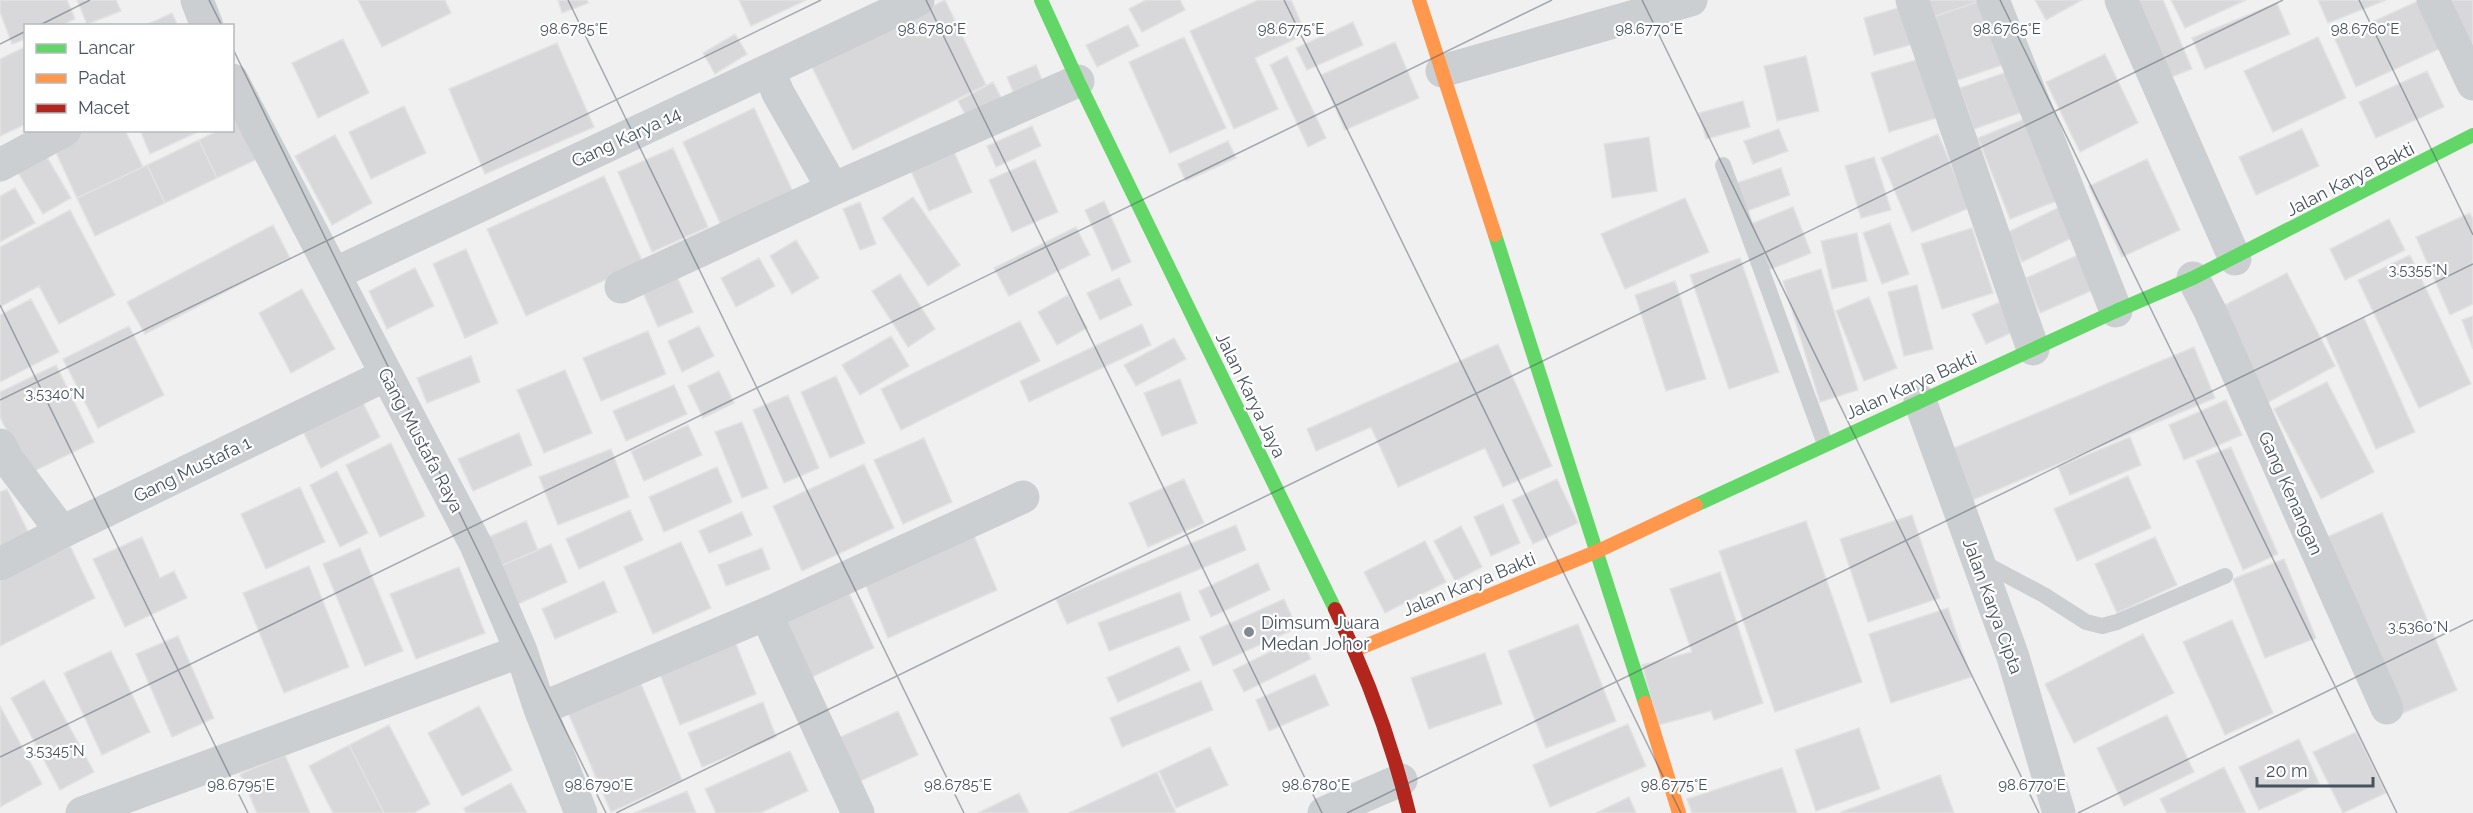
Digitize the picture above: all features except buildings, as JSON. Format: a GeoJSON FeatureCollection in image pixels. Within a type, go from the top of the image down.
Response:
{"type":"FeatureCollection","features":[{"type":"Feature","properties":{"kind":"street"},"geometry":{"type":"LineString","coordinates":[[196,0],[206,24]]}},
{"type":"Feature","properties":{"kind":"street","name":"Gang Karya 14"},"geometry":{"type":"LineString","coordinates":[[334,274],[918,0]]}},
{"type":"Feature","properties":{"kind":"street","name":"Jalan Karya Jaya"},"geometry":{"type":"LineString","coordinates":[[1041,0],[1078,81],[1355,650],[1401,780],[1409,813]]}},
{"type":"Feature","properties":{"kind":"street"},"geometry":{"type":"LineString","coordinates":[[1419,0],[1598,551],[1679,813]]}},
{"type":"Feature","properties":{"kind":"street"},"geometry":{"type":"LineString","coordinates":[[1442,71],[1691,0]]}},
{"type":"Feature","properties":{"kind":"street"},"geometry":{"type":"LineString","coordinates":[[1912,0],[2032,350]]}},
{"type":"Feature","properties":{"kind":"street"},"geometry":{"type":"LineString","coordinates":[[1993,0],[2116,311]]}},
{"type":"Feature","properties":{"kind":"street"},"geometry":{"type":"LineString","coordinates":[[2121,0],[2235,259]]}},
{"type":"Feature","properties":{"kind":"street"},"geometry":{"type":"LineString","coordinates":[[2433,0],[2473,84]]}},
{"type":"Feature","properties":{"kind":"street"},"geometry":{"type":"LineString","coordinates":[[769,70],[778,93],[833,189]]}},
{"type":"Feature","properties":{"kind":"street"},"geometry":{"type":"LineString","coordinates":[[621,287],[833,189],[1078,81]]}},
{"type":"Feature","properties":{"kind":"street","name":"Gang Mustafa Raya"},"geometry":{"type":"LineString","coordinates":[[234,84],[476,545],[521,651],[540,709],[581,813]]}},
{"type":"Feature","properties":{"kind":"street"},"geometry":{"type":"LineString","coordinates":[[0,165],[61,132]]}},
{"type":"Feature","properties":{"kind":"street","name":"Jalan Karya Bakti"},"geometry":{"type":"LineString","coordinates":[[1355,650],[1598,551],[1825,444],[2235,259],[2473,135]]}},
{"type":"Feature","properties":{"kind":"street","name":"Gang Kenangan"},"geometry":{"type":"LineString","coordinates":[[2193,278],[2210,311],[2386,708]]}},
{"type":"Feature","properties":{"kind":"street","name":"Gang Mustafa 1"},"geometry":{"type":"LineString","coordinates":[[0,564],[386,375]]}},
{"type":"Feature","properties":{"kind":"street","name":"Jalan Karya Cipta"},"geometry":{"type":"LineString","coordinates":[[1920,401],[2013,657],[2060,813]]}},
{"type":"Feature","properties":{"kind":"street"},"geometry":{"type":"LineString","coordinates":[[0,445],[8,460],[62,532]]}},
{"type":"Feature","properties":{"kind":"street"},"geometry":{"type":"LineString","coordinates":[[540,709],[766,614],[1023,497]]}},
{"type":"Feature","properties":{"kind":"street"},"geometry":{"type":"LineString","coordinates":[[766,614],[858,813]]}},
{"type":"Feature","properties":{"kind":"street"},"geometry":{"type":"LineString","coordinates":[[82,813],[521,651]]}},
{"type":"Feature","properties":{"kind":"street"},"geometry":{"type":"LineString","coordinates":[[1324,813],[1401,780]]}},
{"type":"Feature","properties":{"kind":"lane"},"geometry":{"type":"LineString","coordinates":[[1723,165],[1825,444]]}},
{"type":"Feature","properties":{"kind":"lane"},"geometry":{"type":"LineString","coordinates":[[1977,559],[2044,595],[2086,622],[2102,626],[2117,622],[2225,576]]}},
{"type":"Feature","properties":{"kind":"traffic: fast"},"geometry":{"type":"LineString","coordinates":[[1041,0],[1078,81],[1335,609]]}},
{"type":"Feature","properties":{"kind":"traffic: fast"},"geometry":{"type":"LineString","coordinates":[[1696,505],[2116,311],[2193,278],[2473,135]]}},
{"type":"Feature","properties":{"kind":"traffic: fast"},"geometry":{"type":"LineString","coordinates":[[1495,235],[1645,703]]}},
{"type":"Feature","properties":{"kind":"traffic: slow"},"geometry":{"type":"LineString","coordinates":[[1419,0],[1495,235]]}},
{"type":"Feature","properties":{"kind":"traffic: slow"},"geometry":{"type":"LineString","coordinates":[[1355,650],[1598,551],[1696,505]]}},
{"type":"Feature","properties":{"kind":"traffic: slow"},"geometry":{"type":"LineString","coordinates":[[1645,703],[1679,813]]}},
{"type":"Feature","properties":{"kind":"traffic: jam"},"geometry":{"type":"LineString","coordinates":[[1335,609],[1377,709],[1395,761],[1409,813]]}},
{"type":"Feature","properties":{"kind":"place","name":"Dimsum Juara Medan Johor"},"geometry":{"type":"Point","coordinates":[1249,632]}}]}
